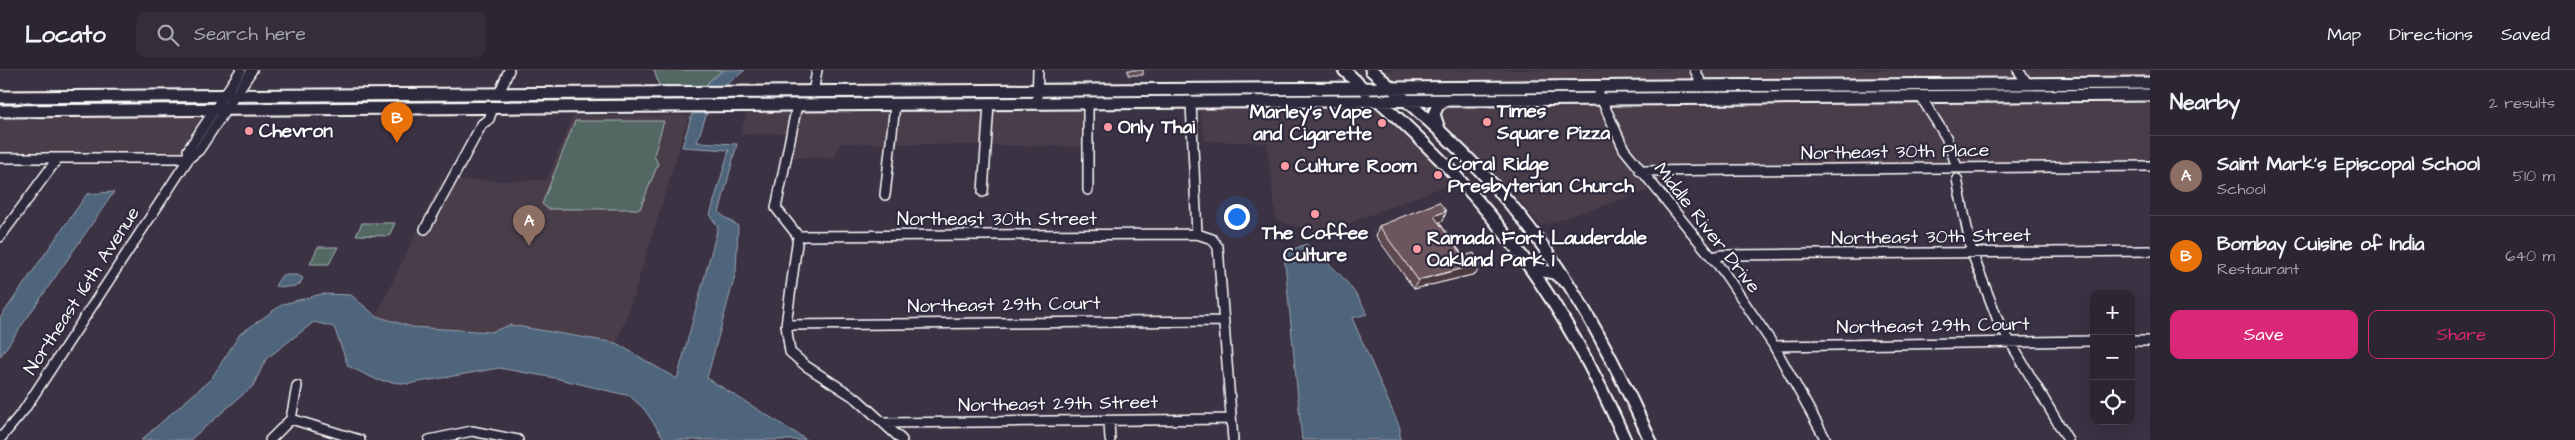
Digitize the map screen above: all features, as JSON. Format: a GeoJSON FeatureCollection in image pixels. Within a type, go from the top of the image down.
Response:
{"type":"FeatureCollection","features":[{"type":"Feature","properties":{"kind":"main road"},"geometry":{"type":"LineString","coordinates":[[1344,70],[1422,139],[1465,183],[1533,269],[1586,355],[1625,440]]}},
{"type":"Feature","properties":{"kind":"main road"},"geometry":{"type":"LineString","coordinates":[[1371,70],[1439,130],[1511,205],[1571,287],[1616,365],[1650,440]]}},
{"type":"Feature","properties":{"kind":"main road"},"geometry":{"type":"LineString","coordinates":[[0,97],[2150,83]]}},
{"type":"Feature","properties":{"kind":"main road"},"geometry":{"type":"LineString","coordinates":[[2017,96],[2024,93],[2028,84]]}},
{"type":"Feature","properties":{"kind":"main road"},"geometry":{"type":"LineString","coordinates":[[2036,96],[2036,92],[2041,84]]}},
{"type":"Feature","properties":{"kind":"main road"},"geometry":{"type":"LineString","coordinates":[[1694,99],[1704,92],[1703,87]]}},
{"type":"Feature","properties":{"kind":"main road"},"geometry":{"type":"LineString","coordinates":[[1719,99],[1720,91],[1727,87]]}},
{"type":"Feature","properties":{"kind":"main road"},"geometry":{"type":"LineString","coordinates":[[1196,103],[1215,94],[1215,89]]}},
{"type":"Feature","properties":{"kind":"main road"},"geometry":{"type":"LineString","coordinates":[[724,106],[734,100],[736,93]]}},
{"type":"Feature","properties":{"kind":"main road"},"geometry":{"type":"LineString","coordinates":[[798,105],[804,97],[813,93]]}},
{"type":"Feature","properties":{"kind":"main road"},"geometry":{"type":"LineString","coordinates":[[472,108],[492,100],[499,94]]}},
{"type":"Feature","properties":{"kind":"main road"},"geometry":{"type":"LineString","coordinates":[[493,108],[498,102],[518,94]]}},
{"type":"Feature","properties":{"kind":"main road"},"geometry":{"type":"LineString","coordinates":[[0,111],[2150,95]]}},
{"type":"Feature","properties":{"kind":"main road"},"geometry":{"type":"LineString","coordinates":[[1439,130],[1434,114],[1438,106],[1444,101]]}},
{"type":"Feature","properties":{"kind":"main road"},"geometry":{"type":"LineString","coordinates":[[1533,269],[1554,273],[1571,287]]}},
{"type":"Feature","properties":{"kind":"street","name":"Northeast 16th Avenue"},"geometry":{"type":"LineString","coordinates":[[189,158],[188,150],[241,70]]}},
{"type":"Feature","properties":{"kind":"street","name":"Northeast 16th Avenue"},"geometry":{"type":"LineString","coordinates":[[0,439],[24,410],[189,158],[199,150],[252,70]]}},
{"type":"Feature","properties":{"kind":"street"},"geometry":{"type":"LineString","coordinates":[[499,94],[509,70]]}},
{"type":"Feature","properties":{"kind":"street"},"geometry":{"type":"LineString","coordinates":[[813,93],[818,70]]}},
{"type":"Feature","properties":{"kind":"street"},"geometry":{"type":"LineString","coordinates":[[1037,104],[1038,70]]}},
{"type":"Feature","properties":{"kind":"street"},"geometry":{"type":"LineString","coordinates":[[1695,70],[1703,87]]}},
{"type":"Feature","properties":{"kind":"street"},"geometry":{"type":"LineString","coordinates":[[2018,70],[2028,84]]}},
{"type":"Feature","properties":{"kind":"street","name":"Middle River Drive"},"geometry":{"type":"LineString","coordinates":[[1596,87],[1624,149],[1712,257],[1774,346],[1826,440]]}},
{"type":"Feature","properties":{"kind":"street"},"geometry":{"type":"LineString","coordinates":[[1921,97],[1946,138],[1957,167]]}},
{"type":"Feature","properties":{"kind":"street"},"geometry":{"type":"LineString","coordinates":[[1196,103],[1197,234],[1212,239],[1218,247],[1222,321],[1233,440]]}},
{"type":"Feature","properties":{"kind":"street"},"geometry":{"type":"LineString","coordinates":[[983,192],[989,104]]}},
{"type":"Feature","properties":{"kind":"street"},"geometry":{"type":"LineString","coordinates":[[1088,104],[1088,190]]}},
{"type":"Feature","properties":{"kind":"street"},"geometry":{"type":"LineString","coordinates":[[798,105],[776,208],[785,222],[798,236],[786,325],[790,352],[806,366],[857,399],[902,440]]}},
{"type":"Feature","properties":{"kind":"street"},"geometry":{"type":"LineString","coordinates":[[885,195],[894,105]]}},
{"type":"Feature","properties":{"kind":"street"},"geometry":{"type":"LineString","coordinates":[[425,229],[482,124],[489,119],[493,108]]}},
{"type":"Feature","properties":{"kind":"street"},"geometry":{"type":"LineString","coordinates":[[0,158],[189,158]]}},
{"type":"Feature","properties":{"kind":"street"},"geometry":{"type":"LineString","coordinates":[[0,237],[58,158]]}},
{"type":"Feature","properties":{"kind":"street","name":"Northeast 30th Place"},"geometry":{"type":"LineString","coordinates":[[1640,171],[2150,166]]}},
{"type":"Feature","properties":{"kind":"street"},"geometry":{"type":"LineString","coordinates":[[1957,179],[1961,208],[1972,252],[2008,342],[2068,440]]}},
{"type":"Feature","properties":{"kind":"street","name":"Northeast 30th Street"},"geometry":{"type":"LineString","coordinates":[[798,236],[1197,234]]}},
{"type":"Feature","properties":{"kind":"street","name":"Northeast 30th Street"},"geometry":{"type":"LineString","coordinates":[[1712,257],[1722,255],[2150,251]]}},
{"type":"Feature","properties":{"kind":"street","name":"Northeast 29th Court"},"geometry":{"type":"LineString","coordinates":[[786,325],[1222,321]]}},
{"type":"Feature","properties":{"kind":"street","name":"Northeast 29th Court"},"geometry":{"type":"LineString","coordinates":[[1774,346],[2090,341]]}},
{"type":"Feature","properties":{"kind":"street"},"geometry":{"type":"LineString","coordinates":[[2135,341],[2150,341]]}},
{"type":"Feature","properties":{"kind":"street"},"geometry":{"type":"LineString","coordinates":[[270,440],[291,419],[297,386]]}},
{"type":"Feature","properties":{"kind":"street"},"geometry":{"type":"LineString","coordinates":[[291,419],[360,440]]}},
{"type":"Feature","properties":{"kind":"street","name":"Northeast 29th Street"},"geometry":{"type":"LineString","coordinates":[[884,423],[1109,422],[1231,419]]}},
{"type":"Feature","properties":{"kind":"street"},"geometry":{"type":"LineString","coordinates":[[1109,422],[1110,440]]}},
{"type":"Feature","properties":{"kind":"street"},"geometry":{"type":"LineString","coordinates":[[429,440],[472,432],[518,440]]}},
{"type":"Feature","properties":{"kind":"shaded area"},"geometry":{"type":"Polygon","coordinates":[[[1381,70],[2150,70],[2150,80],[1398,85],[1381,70]]]}},
{"type":"Feature","properties":{"kind":"shaded area"},"geometry":{"type":"Polygon","coordinates":[[[1920,103],[1944,142],[1949,163],[1659,168],[1642,162],[1623,137],[1612,106],[1920,103]]]}},
{"type":"Feature","properties":{"kind":"shaded area"},"geometry":{"type":"Polygon","coordinates":[[[2150,103],[2150,161],[1962,162],[1933,104],[2150,103]]]}},
{"type":"Feature","properties":{"kind":"shaded area"},"geometry":{"type":"Polygon","coordinates":[[[1447,105],[1599,106],[1624,155],[1649,190],[1541,226],[1505,184],[1444,124],[1439,114],[1447,105]]]}},
{"type":"Feature","properties":{"kind":"shaded area"},"geometry":{"type":"Polygon","coordinates":[[[1378,106],[1458,181],[1321,234],[1276,220],[1267,143],[1205,141],[1199,108],[1378,106]]]}},
{"type":"Feature","properties":{"kind":"shaded area"},"geometry":{"type":"Polygon","coordinates":[[[1082,108],[1082,147],[840,143],[835,158],[782,157],[786,133],[740,135],[747,111],[1082,108]]]}},
{"type":"Feature","properties":{"kind":"shaded area"},"geometry":{"type":"Polygon","coordinates":[[[208,113],[181,156],[0,155],[0,115],[208,113]]]}},
{"type":"Feature","properties":{"kind":"shaded area"},"geometry":{"type":"Polygon","coordinates":[[[573,115],[689,116],[629,311],[616,343],[510,325],[491,332],[412,327],[376,316],[441,181],[547,180],[573,115]]]}},
{"type":"Feature","properties":{"kind":"green space"},"geometry":{"type":"Polygon","coordinates":[[[654,70],[724,70],[709,81],[706,87],[659,86],[654,70]]]}},
{"type":"Feature","properties":{"kind":"green space"},"geometry":{"type":"Polygon","coordinates":[[[575,121],[664,121],[654,155],[658,164],[640,209],[548,209],[542,204],[575,121]]]}},
{"type":"Feature","properties":{"kind":"green space"},"geometry":{"type":"Polygon","coordinates":[[[362,223],[395,223],[389,236],[356,235],[362,223]]]}},
{"type":"Feature","properties":{"kind":"green space"},"geometry":{"type":"Polygon","coordinates":[[[318,247],[338,247],[329,264],[310,264],[318,247]]]}},
{"type":"Feature","properties":{"kind":"water"},"geometry":{"type":"Polygon","coordinates":[[[724,70],[745,70],[724,87],[706,87],[709,81],[724,70]]]}},
{"type":"Feature","properties":{"kind":"water"},"geometry":{"type":"Polygon","coordinates":[[[707,113],[697,142],[737,144],[719,213],[738,226],[736,272],[707,378],[807,440],[665,440],[644,409],[630,396],[555,378],[499,368],[408,384],[377,380],[348,366],[334,327],[314,322],[266,359],[253,386],[190,440],[141,440],[211,379],[240,334],[283,304],[322,294],[351,295],[376,316],[412,327],[491,332],[510,325],[616,343],[677,379],[718,227],[710,215],[729,150],[682,147],[692,114],[707,113]]]}},
{"type":"Feature","properties":{"kind":"water"},"geometry":{"type":"Polygon","coordinates":[[[114,192],[0,357],[0,318],[87,194],[114,192]]]}},
{"type":"Feature","properties":{"kind":"water"},"geometry":{"type":"Polygon","coordinates":[[[1306,244],[1341,275],[1362,303],[1367,314],[1352,318],[1400,428],[1400,440],[1302,440],[1284,253],[1306,244]]]}},
{"type":"Feature","properties":{"kind":"water"},"geometry":{"type":"Polygon","coordinates":[[[282,275],[297,275],[303,278],[299,285],[289,287],[275,286],[282,275]]]}},
{"type":"Feature","properties":{"kind":"building","name":"Ramada Fort Lauderdale Oakland Park 1"},"geometry":{"type":"Polygon","coordinates":[[[1439,202],[1446,211],[1434,216],[1463,256],[1474,253],[1480,264],[1418,280],[1379,226],[1439,202]]]}},
{"type":"Feature","properties":{"kind":"place","name":"Times Square Pizza"},"geometry":{"type":"Point","coordinates":[1487,122]}},
{"type":"Feature","properties":{"kind":"place","name":"Marley's Vape and Cigarette"},"geometry":{"type":"Point","coordinates":[1382,123]}},
{"type":"Feature","properties":{"kind":"place","name":"Only Thai"},"geometry":{"type":"Point","coordinates":[1108,127]}},
{"type":"Feature","properties":{"kind":"place","name":"Chevron"},"geometry":{"type":"Point","coordinates":[249,131]}},
{"type":"Feature","properties":{"kind":"place","name":"Bombay Cuisine of India"},"geometry":{"type":"Point","coordinates":[397,143]}},
{"type":"Feature","properties":{"kind":"place","name":"Culture Room"},"geometry":{"type":"Point","coordinates":[1285,166]}},
{"type":"Feature","properties":{"kind":"place","name":"Coral Ridge Presbyterian Church"},"geometry":{"type":"Point","coordinates":[1438,175]}},
{"type":"Feature","properties":{"kind":"place","name":"The Coffee Culture"},"geometry":{"type":"Point","coordinates":[1315,214]}},
{"type":"Feature","properties":{"kind":"place","name":"Saint Mark's Episcopal School"},"geometry":{"type":"Point","coordinates":[529,246]}},
{"type":"Feature","properties":{"kind":"place","name":"Ramada Fort Lauderdale Oakland Park 1"},"geometry":{"type":"Point","coordinates":[1417,249]}}]}
